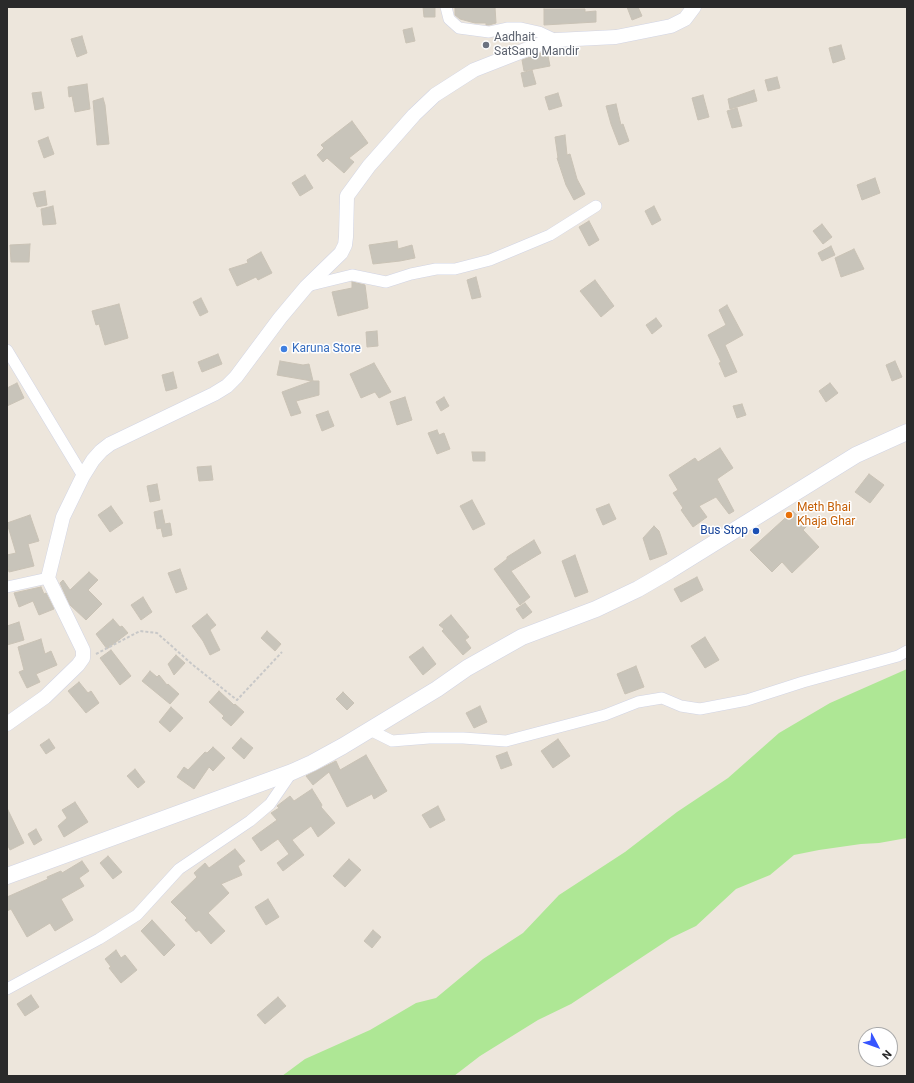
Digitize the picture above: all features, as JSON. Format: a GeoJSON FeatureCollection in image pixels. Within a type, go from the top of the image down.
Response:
{"type":"FeatureCollection","features":[{"type":"Feature","properties":{"kind":"main road"},"geometry":{"type":"LineString","coordinates":[[7,876],[292,772],[331,753],[437,689],[467,668],[522,637],[596,609],[638,589],[856,455],[907,432]]}},
{"type":"Feature","properties":{"kind":"street"},"geometry":{"type":"LineString","coordinates":[[446,7],[449,20],[459,28],[489,32],[507,28],[521,28],[539,32],[556,40]]}},
{"type":"Feature","properties":{"kind":"street"},"geometry":{"type":"LineString","coordinates":[[7,724],[45,697],[78,665],[83,658],[83,650],[48,578],[63,517],[83,476],[101,451],[110,444],[214,394],[227,386],[236,377],[280,318],[306,287],[341,254],[345,245],[346,237],[347,196],[370,166],[414,115],[435,95],[474,70],[543,43],[556,40],[616,37],[671,26],[684,18],[694,7]]}},
{"type":"Feature","properties":{"kind":"street"},"geometry":{"type":"LineString","coordinates":[[306,287],[352,275],[386,282],[411,274],[436,269],[455,269],[490,260],[550,235],[596,206]]}},
{"type":"Feature","properties":{"kind":"street"},"geometry":{"type":"LineString","coordinates":[[7,350],[83,476]]}},
{"type":"Feature","properties":{"kind":"street"},"geometry":{"type":"LineString","coordinates":[[7,587],[48,578]]}},
{"type":"Feature","properties":{"kind":"street"},"geometry":{"type":"LineString","coordinates":[[370,730],[392,741],[429,738],[463,738],[506,741],[604,715],[638,702],[662,698],[681,706],[700,709],[747,700],[803,682],[898,656],[907,651]]}},
{"type":"Feature","properties":{"kind":"street"},"geometry":{"type":"LineString","coordinates":[[7,989],[98,939],[137,915],[179,869],[250,821],[270,804],[292,772]]}},
{"type":"Feature","properties":{"kind":"path"},"geometry":{"type":"LineString","coordinates":[[83,658],[101,652],[140,631],[157,633],[193,665],[237,700],[282,652]]}},
{"type":"Feature","properties":{"kind":"green space"},"geometry":{"type":"Polygon","coordinates":[[[907,669],[907,838],[819,850],[794,855],[770,875],[736,889],[696,926],[671,938],[571,1004],[538,1020],[480,1056],[454,1076],[282,1076],[305,1059],[370,1030],[416,1003],[436,998],[483,959],[523,933],[559,895],[625,852],[677,812],[728,778],[779,733],[830,703],[907,669]]]}},
{"type":"Feature","properties":{"kind":"building"},"geometry":{"type":"Polygon","coordinates":[[[423,7],[435,7],[435,17],[424,17],[423,7]]]}},
{"type":"Feature","properties":{"kind":"building"},"geometry":{"type":"Polygon","coordinates":[[[455,7],[495,7],[496,23],[486,25],[486,23],[475,23],[460,19],[455,15],[455,7]]]}},
{"type":"Feature","properties":{"kind":"building"},"geometry":{"type":"Polygon","coordinates":[[[627,7],[638,7],[642,16],[632,20],[627,7]]]}},
{"type":"Feature","properties":{"kind":"building"},"geometry":{"type":"Polygon","coordinates":[[[544,9],[585,9],[585,12],[596,11],[596,22],[544,25],[544,9]]]}},
{"type":"Feature","properties":{"kind":"building"},"geometry":{"type":"Polygon","coordinates":[[[412,28],[415,41],[406,43],[403,30],[412,28]]]}},
{"type":"Feature","properties":{"kind":"building"},"geometry":{"type":"Polygon","coordinates":[[[82,36],[87,53],[77,57],[71,39],[82,36]]]}},
{"type":"Feature","properties":{"kind":"building"},"geometry":{"type":"Polygon","coordinates":[[[841,45],[845,59],[833,63],[829,48],[841,45]]]}},
{"type":"Feature","properties":{"kind":"building"},"geometry":{"type":"Polygon","coordinates":[[[547,51],[550,66],[524,71],[522,60],[547,51]]]}},
{"type":"Feature","properties":{"kind":"building"},"geometry":{"type":"Polygon","coordinates":[[[532,70],[536,84],[524,87],[521,73],[532,70]]]}},
{"type":"Feature","properties":{"kind":"building"},"geometry":{"type":"Polygon","coordinates":[[[777,77],[780,88],[768,91],[765,80],[777,77]]]}},
{"type":"Feature","properties":{"kind":"building"},"geometry":{"type":"Polygon","coordinates":[[[87,84],[90,109],[75,112],[72,96],[69,97],[68,87],[87,84]]]}},
{"type":"Feature","properties":{"kind":"building"},"geometry":{"type":"Polygon","coordinates":[[[754,90],[757,101],[730,109],[728,99],[754,90]]]}},
{"type":"Feature","properties":{"kind":"building"},"geometry":{"type":"Polygon","coordinates":[[[41,92],[44,108],[35,110],[32,93],[41,92]]]}},
{"type":"Feature","properties":{"kind":"building"},"geometry":{"type":"Polygon","coordinates":[[[558,93],[562,106],[549,110],[545,97],[558,93]]]}},
{"type":"Feature","properties":{"kind":"building"},"geometry":{"type":"Polygon","coordinates":[[[703,95],[709,117],[698,120],[692,98],[703,95]]]}},
{"type":"Feature","properties":{"kind":"building"},"geometry":{"type":"Polygon","coordinates":[[[103,98],[109,144],[97,145],[93,101],[103,98]]]}},
{"type":"Feature","properties":{"kind":"building"},"geometry":{"type":"Polygon","coordinates":[[[616,104],[621,125],[623,124],[629,141],[619,145],[606,106],[616,104]]]}},
{"type":"Feature","properties":{"kind":"building"},"geometry":{"type":"Polygon","coordinates":[[[737,108],[742,126],[732,128],[727,111],[737,108]]]}},
{"type":"Feature","properties":{"kind":"building"},"geometry":{"type":"Polygon","coordinates":[[[352,121],[368,143],[349,158],[354,162],[344,173],[327,158],[323,162],[317,155],[324,148],[321,145],[352,121]]]}},
{"type":"Feature","properties":{"kind":"building"},"geometry":{"type":"Polygon","coordinates":[[[565,135],[567,155],[570,154],[577,179],[585,194],[574,200],[566,185],[557,158],[555,137],[565,135]]]}},
{"type":"Feature","properties":{"kind":"building"},"geometry":{"type":"Polygon","coordinates":[[[48,137],[54,154],[44,158],[38,141],[48,137]]]}},
{"type":"Feature","properties":{"kind":"building"},"geometry":{"type":"Polygon","coordinates":[[[305,175],[313,188],[300,196],[292,183],[305,175]]]}},
{"type":"Feature","properties":{"kind":"building"},"geometry":{"type":"Polygon","coordinates":[[[875,178],[880,193],[862,200],[857,185],[875,178]]]}},
{"type":"Feature","properties":{"kind":"building"},"geometry":{"type":"Polygon","coordinates":[[[45,191],[47,205],[37,207],[33,193],[45,191]]]}},
{"type":"Feature","properties":{"kind":"building"},"geometry":{"type":"Polygon","coordinates":[[[53,206],[56,224],[43,225],[41,209],[53,206]]]}},
{"type":"Feature","properties":{"kind":"building"},"geometry":{"type":"Polygon","coordinates":[[[654,206],[661,220],[652,225],[645,211],[654,206]]]}},
{"type":"Feature","properties":{"kind":"building"},"geometry":{"type":"Polygon","coordinates":[[[589,221],[599,240],[589,246],[579,227],[589,221]]]}},
{"type":"Feature","properties":{"kind":"building"},"geometry":{"type":"Polygon","coordinates":[[[822,224],[832,237],[823,244],[813,231],[822,224]]]}},
{"type":"Feature","properties":{"kind":"building"},"geometry":{"type":"Polygon","coordinates":[[[397,241],[398,249],[412,245],[415,258],[373,264],[369,245],[397,241]]]}},
{"type":"Feature","properties":{"kind":"building"},"geometry":{"type":"Polygon","coordinates":[[[30,244],[29,262],[11,262],[10,245],[30,244]]]}},
{"type":"Feature","properties":{"kind":"building"},"geometry":{"type":"Polygon","coordinates":[[[831,246],[835,255],[822,261],[818,253],[831,246]]]}},
{"type":"Feature","properties":{"kind":"building"},"geometry":{"type":"Polygon","coordinates":[[[854,249],[864,269],[841,277],[835,258],[854,249]]]}},
{"type":"Feature","properties":{"kind":"building"},"geometry":{"type":"Polygon","coordinates":[[[261,252],[272,273],[258,280],[256,277],[237,286],[229,269],[248,263],[247,260],[261,252]]]}},
{"type":"Feature","properties":{"kind":"building"},"geometry":{"type":"Polygon","coordinates":[[[476,277],[481,297],[472,299],[467,280],[476,277]]]}},
{"type":"Feature","properties":{"kind":"building"},"geometry":{"type":"Polygon","coordinates":[[[595,280],[614,306],[601,317],[580,291],[595,280]]]}},
{"type":"Feature","properties":{"kind":"building"},"geometry":{"type":"Polygon","coordinates":[[[352,282],[365,285],[368,308],[338,316],[332,292],[352,288],[352,282]]]}},
{"type":"Feature","properties":{"kind":"building"},"geometry":{"type":"Polygon","coordinates":[[[201,298],[208,312],[200,316],[193,302],[201,298]]]}},
{"type":"Feature","properties":{"kind":"building"},"geometry":{"type":"Polygon","coordinates":[[[119,304],[128,338],[105,345],[99,324],[96,325],[92,311],[119,304]]]}},
{"type":"Feature","properties":{"kind":"building"},"geometry":{"type":"Polygon","coordinates":[[[727,305],[743,335],[725,345],[737,372],[725,377],[719,363],[721,362],[708,335],[726,325],[719,310],[727,305]]]}},
{"type":"Feature","properties":{"kind":"building"},"geometry":{"type":"Polygon","coordinates":[[[656,318],[662,326],[652,334],[646,325],[656,318]]]}},
{"type":"Feature","properties":{"kind":"building"},"geometry":{"type":"Polygon","coordinates":[[[377,331],[378,346],[367,347],[366,332],[377,331]]]}},
{"type":"Feature","properties":{"kind":"building"},"geometry":{"type":"Polygon","coordinates":[[[218,354],[222,364],[202,372],[198,362],[218,354]]]}},
{"type":"Feature","properties":{"kind":"building"},"geometry":{"type":"Polygon","coordinates":[[[280,361],[303,365],[309,364],[313,381],[319,381],[319,395],[296,401],[301,413],[291,416],[282,392],[312,381],[277,375],[280,361]]]}},
{"type":"Feature","properties":{"kind":"building"},"geometry":{"type":"Polygon","coordinates":[[[895,361],[902,377],[892,381],[886,365],[895,361]]]}},
{"type":"Feature","properties":{"kind":"building"},"geometry":{"type":"Polygon","coordinates":[[[374,363],[391,392],[379,398],[375,392],[361,398],[350,374],[374,363]]]}},
{"type":"Feature","properties":{"kind":"building"},"geometry":{"type":"Polygon","coordinates":[[[173,372],[177,388],[166,391],[162,375],[173,372]]]}},
{"type":"Feature","properties":{"kind":"building"},"geometry":{"type":"Polygon","coordinates":[[[17,383],[24,398],[7,406],[7,388],[17,383]]]}},
{"type":"Feature","properties":{"kind":"building"},"geometry":{"type":"Polygon","coordinates":[[[830,383],[838,393],[826,402],[819,391],[830,383]]]}},
{"type":"Feature","properties":{"kind":"building"},"geometry":{"type":"Polygon","coordinates":[[[405,397],[412,420],[397,425],[390,402],[405,397]]]}},
{"type":"Feature","properties":{"kind":"building"},"geometry":{"type":"Polygon","coordinates":[[[444,397],[449,406],[441,411],[436,402],[444,397]]]}},
{"type":"Feature","properties":{"kind":"building"},"geometry":{"type":"Polygon","coordinates":[[[742,404],[746,415],[737,418],[733,406],[742,404]]]}},
{"type":"Feature","properties":{"kind":"building"},"geometry":{"type":"Polygon","coordinates":[[[328,411],[334,426],[322,431],[316,415],[328,411]]]}},
{"type":"Feature","properties":{"kind":"building"},"geometry":{"type":"Polygon","coordinates":[[[437,430],[439,435],[444,433],[450,449],[437,454],[428,433],[437,430]]]}},
{"type":"Feature","properties":{"kind":"building"},"geometry":{"type":"Polygon","coordinates":[[[720,448],[733,468],[717,479],[734,511],[729,514],[716,497],[699,506],[707,517],[693,527],[681,510],[683,508],[673,493],[678,490],[669,475],[695,458],[698,462],[720,448]]]}},
{"type":"Feature","properties":{"kind":"building"},"geometry":{"type":"Polygon","coordinates":[[[472,452],[485,452],[485,461],[473,461],[472,452]]]}},
{"type":"Feature","properties":{"kind":"building"},"geometry":{"type":"Polygon","coordinates":[[[211,466],[213,480],[199,481],[197,467],[211,466]]]}},
{"type":"Feature","properties":{"kind":"building"},"geometry":{"type":"Polygon","coordinates":[[[869,474],[884,485],[870,503],[855,492],[869,474]]]}},
{"type":"Feature","properties":{"kind":"building"},"geometry":{"type":"Polygon","coordinates":[[[157,484],[160,500],[150,502],[147,486],[157,484]]]}},
{"type":"Feature","properties":{"kind":"building"},"geometry":{"type":"Polygon","coordinates":[[[472,500],[485,524],[473,530],[460,506],[472,500]]]}},
{"type":"Feature","properties":{"kind":"building"},"geometry":{"type":"Polygon","coordinates":[[[609,504],[616,519],[603,525],[596,509],[609,504]]]}},
{"type":"Feature","properties":{"kind":"building"},"geometry":{"type":"Polygon","coordinates":[[[111,506],[123,523],[110,532],[98,515],[111,506]]]}},
{"type":"Feature","properties":{"kind":"building"},"geometry":{"type":"Polygon","coordinates":[[[162,510],[165,524],[170,523],[172,535],[163,537],[161,528],[157,529],[154,512],[162,510]]]}},
{"type":"Feature","properties":{"kind":"building"},"geometry":{"type":"Polygon","coordinates":[[[793,511],[807,526],[803,530],[819,547],[792,573],[782,562],[772,572],[750,550],[793,511]]]}},
{"type":"Feature","properties":{"kind":"building"},"geometry":{"type":"Polygon","coordinates":[[[30,515],[39,541],[28,544],[34,566],[9,572],[7,555],[16,553],[7,523],[30,515]]]}},
{"type":"Feature","properties":{"kind":"building"},"geometry":{"type":"Polygon","coordinates":[[[654,526],[659,531],[667,554],[650,560],[643,538],[654,526]]]}},
{"type":"Feature","properties":{"kind":"building"},"geometry":{"type":"Polygon","coordinates":[[[534,540],[541,553],[511,571],[530,597],[520,605],[494,569],[507,559],[507,557],[534,540]]]}},
{"type":"Feature","properties":{"kind":"building"},"geometry":{"type":"Polygon","coordinates":[[[575,555],[588,592],[575,597],[562,561],[575,555]]]}},
{"type":"Feature","properties":{"kind":"building"},"geometry":{"type":"Polygon","coordinates":[[[180,569],[187,589],[176,593],[168,573],[180,569]]]}},
{"type":"Feature","properties":{"kind":"building"},"geometry":{"type":"Polygon","coordinates":[[[89,572],[98,580],[88,590],[102,604],[86,620],[70,605],[60,583],[63,580],[70,590],[89,572]]]}},
{"type":"Feature","properties":{"kind":"building"},"geometry":{"type":"Polygon","coordinates":[[[697,577],[703,590],[681,602],[674,589],[697,577]]]}},
{"type":"Feature","properties":{"kind":"building"},"geometry":{"type":"Polygon","coordinates":[[[41,587],[44,594],[46,593],[54,609],[39,615],[33,601],[19,607],[14,593],[41,587]]]}},
{"type":"Feature","properties":{"kind":"building"},"geometry":{"type":"Polygon","coordinates":[[[143,597],[152,612],[141,620],[131,605],[143,597]]]}},
{"type":"Feature","properties":{"kind":"building"},"geometry":{"type":"Polygon","coordinates":[[[525,603],[532,612],[523,619],[516,609],[525,603]]]}},
{"type":"Feature","properties":{"kind":"building"},"geometry":{"type":"Polygon","coordinates":[[[207,614],[216,625],[210,630],[220,650],[210,655],[203,641],[192,626],[207,614]]]}},
{"type":"Feature","properties":{"kind":"building"},"geometry":{"type":"Polygon","coordinates":[[[451,615],[469,637],[465,640],[471,648],[463,655],[442,631],[444,629],[439,625],[451,615]]]}},
{"type":"Feature","properties":{"kind":"building"},"geometry":{"type":"Polygon","coordinates":[[[113,619],[128,633],[107,649],[96,634],[113,619]]]}},
{"type":"Feature","properties":{"kind":"building"},"geometry":{"type":"Polygon","coordinates":[[[19,622],[24,640],[7,645],[7,626],[19,622]]]}},
{"type":"Feature","properties":{"kind":"building"},"geometry":{"type":"Polygon","coordinates":[[[267,631],[281,644],[275,651],[261,638],[267,631]]]}},
{"type":"Feature","properties":{"kind":"building"},"geometry":{"type":"Polygon","coordinates":[[[705,637],[719,660],[705,668],[691,646],[705,637]]]}},
{"type":"Feature","properties":{"kind":"building"},"geometry":{"type":"Polygon","coordinates":[[[41,639],[45,654],[51,651],[57,665],[36,674],[40,682],[27,688],[19,672],[24,670],[18,647],[41,639]]]}},
{"type":"Feature","properties":{"kind":"building"},"geometry":{"type":"Polygon","coordinates":[[[423,647],[436,664],[423,675],[409,657],[423,647]]]}},
{"type":"Feature","properties":{"kind":"building"},"geometry":{"type":"Polygon","coordinates":[[[111,650],[131,676],[120,685],[100,658],[111,650]]]}},
{"type":"Feature","properties":{"kind":"building"},"geometry":{"type":"Polygon","coordinates":[[[176,655],[185,663],[174,675],[168,664],[176,655]]]}},
{"type":"Feature","properties":{"kind":"building"},"geometry":{"type":"Polygon","coordinates":[[[636,666],[644,687],[625,694],[617,674],[636,666]]]}},
{"type":"Feature","properties":{"kind":"building"},"geometry":{"type":"Polygon","coordinates":[[[150,671],[157,677],[159,675],[167,685],[168,684],[179,694],[170,704],[142,681],[150,671]]]}},
{"type":"Feature","properties":{"kind":"building"},"geometry":{"type":"Polygon","coordinates":[[[79,682],[88,693],[91,691],[99,703],[86,713],[68,691],[79,682]]]}},
{"type":"Feature","properties":{"kind":"building"},"geometry":{"type":"Polygon","coordinates":[[[219,691],[244,712],[231,726],[222,718],[224,716],[209,702],[219,691]]]}},
{"type":"Feature","properties":{"kind":"building"},"geometry":{"type":"Polygon","coordinates":[[[343,692],[354,703],[347,710],[336,699],[343,692]]]}},
{"type":"Feature","properties":{"kind":"building"},"geometry":{"type":"Polygon","coordinates":[[[480,706],[487,722],[474,728],[466,713],[480,706]]]}},
{"type":"Feature","properties":{"kind":"building"},"geometry":{"type":"Polygon","coordinates":[[[171,707],[183,718],[170,732],[159,722],[171,707]]]}},
{"type":"Feature","properties":{"kind":"building"},"geometry":{"type":"Polygon","coordinates":[[[241,738],[253,748],[244,759],[232,748],[241,738]]]}},
{"type":"Feature","properties":{"kind":"building"},"geometry":{"type":"Polygon","coordinates":[[[49,739],[55,748],[46,754],[40,745],[49,739]]]}},
{"type":"Feature","properties":{"kind":"building"},"geometry":{"type":"Polygon","coordinates":[[[558,739],[570,756],[553,768],[541,751],[558,739]]]}},
{"type":"Feature","properties":{"kind":"building"},"geometry":{"type":"Polygon","coordinates":[[[213,747],[225,758],[213,771],[209,767],[194,789],[177,777],[184,767],[188,770],[205,752],[207,753],[213,747]]]}},
{"type":"Feature","properties":{"kind":"building"},"geometry":{"type":"Polygon","coordinates":[[[507,752],[512,765],[501,769],[496,756],[507,752]]]}},
{"type":"Feature","properties":{"kind":"building"},"geometry":{"type":"Polygon","coordinates":[[[366,755],[387,791],[374,799],[372,794],[347,807],[329,772],[313,785],[306,776],[336,761],[340,770],[366,755]]]}},
{"type":"Feature","properties":{"kind":"building"},"geometry":{"type":"Polygon","coordinates":[[[135,769],[145,782],[138,788],[127,776],[135,769]]]}},
{"type":"Feature","properties":{"kind":"building"},"geometry":{"type":"Polygon","coordinates":[[[312,789],[322,805],[321,807],[335,823],[318,837],[311,826],[292,840],[304,855],[283,871],[277,863],[289,854],[278,839],[261,851],[252,838],[277,820],[271,813],[279,808],[277,806],[290,796],[294,801],[312,789]]]}},
{"type":"Feature","properties":{"kind":"building"},"geometry":{"type":"Polygon","coordinates":[[[75,802],[88,822],[64,837],[58,826],[67,818],[62,810],[75,802]]]}},
{"type":"Feature","properties":{"kind":"building"},"geometry":{"type":"Polygon","coordinates":[[[438,806],[445,820],[430,828],[422,815],[438,806]]]}},
{"type":"Feature","properties":{"kind":"building"},"geometry":{"type":"Polygon","coordinates":[[[7,808],[24,843],[10,850],[7,844],[7,808]]]}},
{"type":"Feature","properties":{"kind":"building"},"geometry":{"type":"Polygon","coordinates":[[[36,829],[42,840],[34,845],[28,834],[36,829]]]}},
{"type":"Feature","properties":{"kind":"building"},"geometry":{"type":"Polygon","coordinates":[[[235,849],[245,861],[238,866],[242,875],[221,884],[229,893],[208,913],[225,931],[211,944],[199,930],[196,932],[185,920],[187,918],[171,902],[197,877],[194,873],[205,863],[209,868],[235,849]]]}},
{"type":"Feature","properties":{"kind":"building"},"geometry":{"type":"Polygon","coordinates":[[[108,856],[122,872],[113,879],[100,863],[108,856]]]}},
{"type":"Feature","properties":{"kind":"building"},"geometry":{"type":"Polygon","coordinates":[[[349,859],[361,870],[345,887],[333,876],[349,859]]]}},
{"type":"Feature","properties":{"kind":"building"},"geometry":{"type":"Polygon","coordinates":[[[82,861],[89,871],[79,878],[84,886],[61,899],[73,920],[55,931],[50,923],[27,937],[11,909],[7,911],[7,897],[48,879],[47,877],[61,871],[62,873],[82,861]]]}},
{"type":"Feature","properties":{"kind":"building"},"geometry":{"type":"Polygon","coordinates":[[[268,899],[279,917],[266,925],[255,907],[268,899]]]}},
{"type":"Feature","properties":{"kind":"building"},"geometry":{"type":"Polygon","coordinates":[[[152,920],[175,945],[164,956],[141,931],[152,920]]]}},
{"type":"Feature","properties":{"kind":"building"},"geometry":{"type":"Polygon","coordinates":[[[373,930],[381,937],[372,948],[364,941],[373,930]]]}},
{"type":"Feature","properties":{"kind":"building"},"geometry":{"type":"Polygon","coordinates":[[[116,950],[121,958],[125,955],[137,970],[121,983],[109,968],[111,967],[105,959],[116,950]]]}},
{"type":"Feature","properties":{"kind":"building"},"geometry":{"type":"Polygon","coordinates":[[[31,995],[39,1007],[25,1016],[17,1004],[31,995]]]}},
{"type":"Feature","properties":{"kind":"building"},"geometry":{"type":"Polygon","coordinates":[[[278,997],[286,1006],[265,1024],[257,1015],[278,997]]]}},
{"type":"Feature","properties":{"kind":"place","name":"Aadhait SatSang Mandir"},"geometry":{"type":"Point","coordinates":[486,45]}},
{"type":"Feature","properties":{"kind":"place","name":"Karuna Store"},"geometry":{"type":"Point","coordinates":[284,349]}},
{"type":"Feature","properties":{"kind":"place","name":"Meth Bhai Khaja Ghar"},"geometry":{"type":"Point","coordinates":[789,515]}},
{"type":"Feature","properties":{"kind":"place","name":"Bus Stop"},"geometry":{"type":"Point","coordinates":[756,531]}}]}
